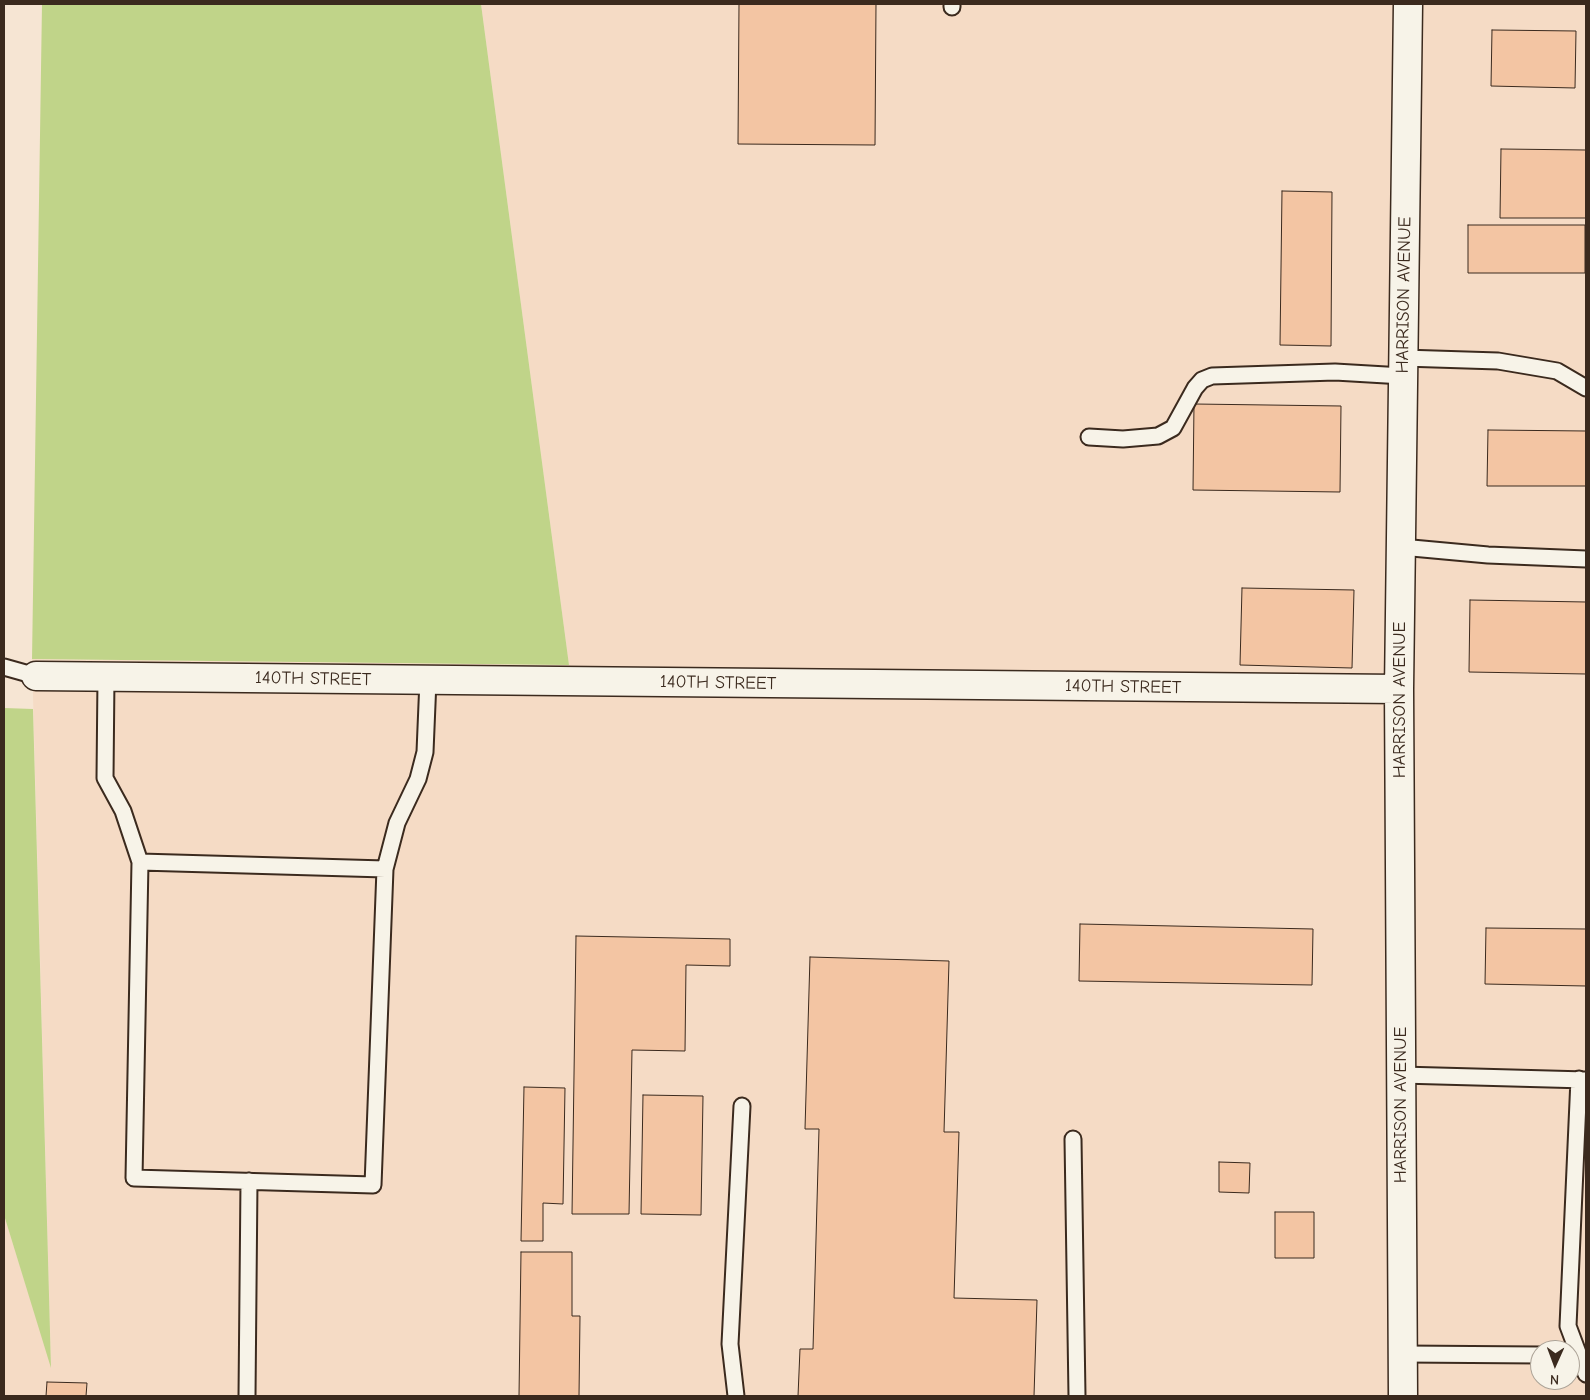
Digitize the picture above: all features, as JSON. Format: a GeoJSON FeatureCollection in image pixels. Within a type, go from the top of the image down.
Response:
{"type":"FeatureCollection","features":[{"type":"Feature","properties":{"kind":"street","name":"HARRISON AVENUE"},"geometry":{"type":"LineString","coordinates":[[1403,1396],[1399,689],[1408,4]]}},
{"type":"Feature","properties":{"kind":"street","name":"140TH STREET"},"geometry":{"type":"LineString","coordinates":[[36,676],[1399,689]]}},
{"type":"Feature","properties":{"kind":"lane"},"geometry":{"type":"LineString","coordinates":[[1089,437],[1122,439],[1158,436],[1173,428],[1195,388],[1202,380],[1212,376],[1335,372],[1498,361],[1557,371],[1586,388]]}},
{"type":"Feature","properties":{"kind":"lane"},"geometry":{"type":"LineString","coordinates":[[1401,547],[1488,555],[1586,559]]}},
{"type":"Feature","properties":{"kind":"lane"},"geometry":{"type":"LineString","coordinates":[[4,666],[36,676]]}},
{"type":"Feature","properties":{"kind":"lane"},"geometry":{"type":"LineString","coordinates":[[106,677],[105,778],[123,811],[140,862],[134,1178],[373,1185],[385,869],[397,823],[418,779],[425,752],[428,680]]}},
{"type":"Feature","properties":{"kind":"lane"},"geometry":{"type":"LineString","coordinates":[[140,862],[385,869]]}},
{"type":"Feature","properties":{"kind":"lane"},"geometry":{"type":"LineString","coordinates":[[1401,1075],[1582,1080],[1568,1326],[1571,1340]]}},
{"type":"Feature","properties":{"kind":"lane"},"geometry":{"type":"LineString","coordinates":[[736,1396],[730,1344],[742,1106]]}},
{"type":"Feature","properties":{"kind":"lane"},"geometry":{"type":"LineString","coordinates":[[1073,1140],[1077,1396]]}},
{"type":"Feature","properties":{"kind":"lane"},"geometry":{"type":"LineString","coordinates":[[247,1396],[249,1181]]}},
{"type":"Feature","properties":{"kind":"lane"},"geometry":{"type":"LineString","coordinates":[[1403,1354],[1530,1354]]}},
{"type":"Feature","properties":{"kind":"shaded area"},"geometry":{"type":"Polygon","coordinates":[[[481,4],[1586,4],[1586,1396],[4,1396],[4,1215],[51,1365],[32,659],[569,665],[481,4]]]}},
{"type":"Feature","properties":{"kind":"green space"},"geometry":{"type":"Polygon","coordinates":[[[42,4],[481,4],[569,665],[32,659],[42,4]]]}},
{"type":"Feature","properties":{"kind":"green space"},"geometry":{"type":"Polygon","coordinates":[[[4,708],[33,709],[51,1368],[4,1215],[4,708]]]}},
{"type":"Feature","properties":{"kind":"building"},"geometry":{"type":"Polygon","coordinates":[[[739,4],[876,4],[875,145],[738,144],[739,4]]]}},
{"type":"Feature","properties":{"kind":"building"},"geometry":{"type":"Polygon","coordinates":[[[1492,30],[1576,31],[1575,88],[1491,86],[1492,30]]]}},
{"type":"Feature","properties":{"kind":"building"},"geometry":{"type":"Polygon","coordinates":[[[1501,149],[1586,150],[1586,218],[1500,218],[1501,149]]]}},
{"type":"Feature","properties":{"kind":"building"},"geometry":{"type":"Polygon","coordinates":[[[1282,191],[1332,192],[1331,346],[1280,345],[1282,191]]]}},
{"type":"Feature","properties":{"kind":"building"},"geometry":{"type":"Polygon","coordinates":[[[1468,225],[1585,225],[1585,273],[1468,273],[1468,225]]]}},
{"type":"Feature","properties":{"kind":"building"},"geometry":{"type":"Polygon","coordinates":[[[1194,404],[1341,406],[1340,492],[1193,490],[1194,404]]]}},
{"type":"Feature","properties":{"kind":"building"},"geometry":{"type":"Polygon","coordinates":[[[1488,430],[1586,431],[1586,486],[1487,486],[1488,430]]]}},
{"type":"Feature","properties":{"kind":"building"},"geometry":{"type":"Polygon","coordinates":[[[1242,588],[1354,590],[1352,668],[1240,665],[1242,588]]]}},
{"type":"Feature","properties":{"kind":"building"},"geometry":{"type":"Polygon","coordinates":[[[1470,600],[1586,602],[1586,674],[1469,672],[1470,600]]]}},
{"type":"Feature","properties":{"kind":"building"},"geometry":{"type":"Polygon","coordinates":[[[1080,924],[1313,929],[1312,985],[1079,981],[1080,924]]]}},
{"type":"Feature","properties":{"kind":"building"},"geometry":{"type":"Polygon","coordinates":[[[1486,928],[1586,929],[1586,986],[1485,984],[1486,928]]]}},
{"type":"Feature","properties":{"kind":"building"},"geometry":{"type":"Polygon","coordinates":[[[576,936],[730,939],[730,966],[686,965],[685,1051],[632,1050],[629,1214],[572,1214],[576,936]]]}},
{"type":"Feature","properties":{"kind":"building"},"geometry":{"type":"Polygon","coordinates":[[[810,957],[949,961],[944,1132],[959,1132],[954,1298],[1037,1300],[1034,1396],[798,1396],[800,1349],[813,1349],[819,1129],[805,1129],[810,957]]]}},
{"type":"Feature","properties":{"kind":"building"},"geometry":{"type":"Polygon","coordinates":[[[524,1087],[565,1088],[563,1204],[543,1203],[543,1241],[521,1241],[524,1087]]]}},
{"type":"Feature","properties":{"kind":"building"},"geometry":{"type":"Polygon","coordinates":[[[643,1095],[703,1096],[701,1215],[641,1214],[643,1095]]]}},
{"type":"Feature","properties":{"kind":"building"},"geometry":{"type":"Polygon","coordinates":[[[1219,1162],[1250,1163],[1249,1193],[1219,1192],[1219,1162]]]}},
{"type":"Feature","properties":{"kind":"building"},"geometry":{"type":"Polygon","coordinates":[[[1275,1212],[1314,1212],[1314,1258],[1275,1258],[1275,1212]]]}},
{"type":"Feature","properties":{"kind":"building"},"geometry":{"type":"Polygon","coordinates":[[[521,1252],[572,1252],[572,1316],[580,1316],[579,1396],[519,1396],[521,1252]]]}},
{"type":"Feature","properties":{"kind":"building"},"geometry":{"type":"Polygon","coordinates":[[[47,1382],[87,1383],[86,1396],[46,1396],[47,1382]]]}}]}
